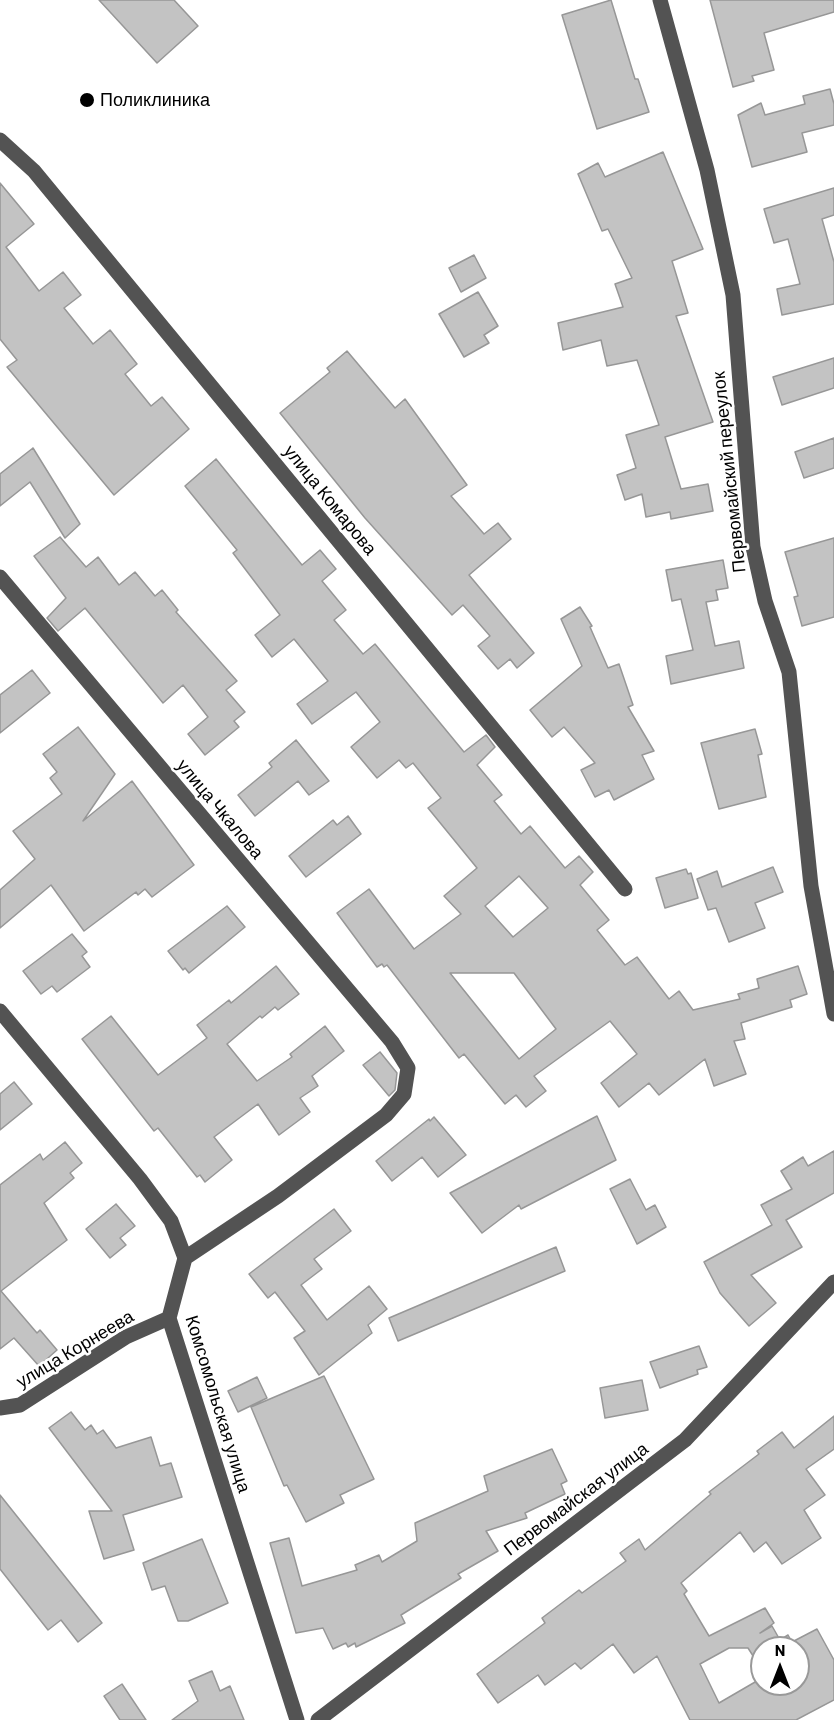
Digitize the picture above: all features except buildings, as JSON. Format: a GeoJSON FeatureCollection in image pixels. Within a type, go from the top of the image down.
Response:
{"type":"FeatureCollection","features":[{"type":"Feature","properties":{"kind":"street","name":"Первомайский переулок"},"geometry":{"type":"LineString","coordinates":[[660,0],[707,170],[731,285],[753,547],[765,602],[789,672],[812,886],[834,1014]]}},
{"type":"Feature","properties":{"kind":"street","name":"улица Комарова"},"geometry":{"type":"LineString","coordinates":[[0,140],[41,180],[625,889]]}},
{"type":"Feature","properties":{"kind":"street","name":"улица Чкалова"},"geometry":{"type":"LineString","coordinates":[[0,577],[392,1042],[408,1068],[404,1094],[386,1115],[278,1196],[185,1258]]}},
{"type":"Feature","properties":{"kind":"street"},"geometry":{"type":"LineString","coordinates":[[0,1011],[140,1179],[171,1221],[185,1258]]}},
{"type":"Feature","properties":{"kind":"street","name":"Комсомольская улица"},"geometry":{"type":"LineString","coordinates":[[185,1258],[169,1318],[297,1720]]}},
{"type":"Feature","properties":{"kind":"street","name":"Первомайская улица"},"geometry":{"type":"LineString","coordinates":[[318,1720],[685,1440],[834,1282]]}},
{"type":"Feature","properties":{"kind":"street","name":"улица Корнеева"},"geometry":{"type":"LineString","coordinates":[[0,1408],[20,1405],[126,1337],[169,1318]]}},
{"type":"Feature","properties":{"kind":"place","name":"Поликлиника"},"geometry":{"type":"Point","coordinates":[87,100]}}]}
